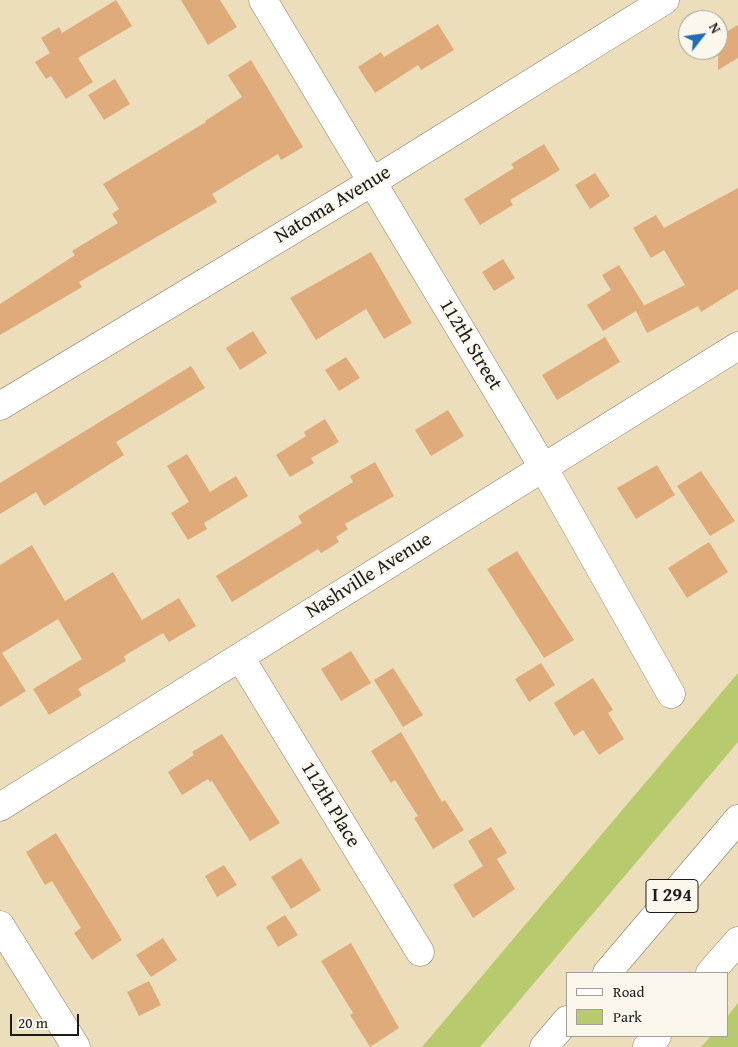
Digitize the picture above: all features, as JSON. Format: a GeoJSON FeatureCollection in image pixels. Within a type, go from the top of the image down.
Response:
{"type":"FeatureCollection","features":[{"type":"Feature","properties":{"kind":"main road","name":"112th Street"},"geometry":{"type":"LineString","coordinates":[[262,0],[543,467],[671,694]]}},
{"type":"Feature","properties":{"kind":"main road","name":"Natoma Avenue"},"geometry":{"type":"LineString","coordinates":[[0,406],[372,182],[664,0]]}},
{"type":"Feature","properties":{"kind":"main road","name":"Nashville Avenue"},"geometry":{"type":"LineString","coordinates":[[0,807],[738,346]]}},
{"type":"Feature","properties":{"kind":"main road","name":"112th Place"},"geometry":{"type":"LineString","coordinates":[[240,657],[420,952]]}},
{"type":"Feature","properties":{"kind":"main road","name":"I 294"},"geometry":{"type":"LineString","coordinates":[[608,972],[738,819]]}},
{"type":"Feature","properties":{"kind":"main road"},"geometry":{"type":"LineString","coordinates":[[0,925],[76,1047]]}},
{"type":"Feature","properties":{"kind":"main road"},"geometry":{"type":"LineString","coordinates":[[711,972],[738,940]]}},
{"type":"Feature","properties":{"kind":"main road"},"geometry":{"type":"LineString","coordinates":[[544,1047],[566,1021]]}},
{"type":"Feature","properties":{"kind":"main road"},"geometry":{"type":"LineString","coordinates":[[647,1047],[656,1037]]}},
{"type":"Feature","properties":{"kind":"green space"},"geometry":{"type":"Polygon","coordinates":[[[738,673],[738,742],[480,1047],[422,1047],[738,673]]]}},
{"type":"Feature","properties":{"kind":"green space"},"geometry":{"type":"Polygon","coordinates":[[[738,1003],[738,1047],[701,1047],[710,1037],[728,1037],[728,1016],[738,1003]]]}},
{"type":"Feature","properties":{"kind":"building"},"geometry":{"type":"Polygon","coordinates":[[[116,0],[132,26],[78,58],[93,82],[66,99],[51,76],[46,79],[35,62],[50,53],[41,38],[59,27],[62,33],[116,0]]]}},
{"type":"Feature","properties":{"kind":"building"},"geometry":{"type":"Polygon","coordinates":[[[181,0],[220,0],[237,27],[208,45],[181,0]]]}},
{"type":"Feature","properties":{"kind":"building"},"geometry":{"type":"Polygon","coordinates":[[[438,24],[454,50],[421,70],[418,65],[375,93],[358,67],[381,52],[384,57],[438,24]]]}},
{"type":"Feature","properties":{"kind":"building"},"geometry":{"type":"Polygon","coordinates":[[[738,25],[738,58],[718,70],[718,60],[728,60],[728,31],[738,25]]]}},
{"type":"Feature","properties":{"kind":"building"},"geometry":{"type":"Polygon","coordinates":[[[251,60],[303,147],[281,160],[278,154],[212,194],[217,202],[79,282],[82,287],[0,335],[0,304],[75,255],[72,251],[118,223],[112,214],[119,209],[103,184],[206,122],[242,97],[228,75],[251,60]]]}},
{"type":"Feature","properties":{"kind":"building"},"geometry":{"type":"Polygon","coordinates":[[[115,79],[130,104],[104,120],[88,95],[115,79]]]}},
{"type":"Feature","properties":{"kind":"building"},"geometry":{"type":"Polygon","coordinates":[[[544,144],[560,170],[510,200],[513,205],[480,225],[464,199],[514,168],[511,164],[544,144]]]}},
{"type":"Feature","properties":{"kind":"building"},"geometry":{"type":"Polygon","coordinates":[[[595,173],[610,196],[590,209],[575,185],[595,173]]]}},
{"type":"Feature","properties":{"kind":"building"},"geometry":{"type":"Polygon","coordinates":[[[738,188],[738,289],[701,312],[698,306],[647,333],[636,311],[603,331],[587,305],[611,290],[602,275],[619,265],[644,305],[641,307],[685,285],[664,250],[651,258],[633,228],[656,215],[664,228],[738,188]]]}},
{"type":"Feature","properties":{"kind":"building"},"geometry":{"type":"Polygon","coordinates":[[[371,252],[412,323],[384,339],[366,309],[316,340],[290,298],[371,252]]]}},
{"type":"Feature","properties":{"kind":"building"},"geometry":{"type":"Polygon","coordinates":[[[503,259],[515,278],[494,291],[482,272],[503,259]]]}},
{"type":"Feature","properties":{"kind":"building"},"geometry":{"type":"Polygon","coordinates":[[[253,331],[267,353],[240,370],[226,348],[253,331]]]}},
{"type":"Feature","properties":{"kind":"building"},"geometry":{"type":"Polygon","coordinates":[[[605,337],[620,362],[557,400],[542,375],[605,337]]]}},
{"type":"Feature","properties":{"kind":"building"},"geometry":{"type":"Polygon","coordinates":[[[346,357],[360,378],[339,391],[325,370],[346,357]]]}},
{"type":"Feature","properties":{"kind":"building"},"geometry":{"type":"Polygon","coordinates":[[[191,366],[205,388],[116,442],[124,455],[44,506],[36,492],[0,514],[0,483],[191,366]]]}},
{"type":"Feature","properties":{"kind":"building"},"geometry":{"type":"Polygon","coordinates":[[[448,410],[464,436],[431,456],[415,430],[448,410]]]}},
{"type":"Feature","properties":{"kind":"building"},"geometry":{"type":"Polygon","coordinates":[[[325,419],[339,442],[311,458],[314,463],[290,477],[276,455],[306,436],[304,432],[325,419]]]}},
{"type":"Feature","properties":{"kind":"building"},"geometry":{"type":"Polygon","coordinates":[[[187,454],[210,492],[236,476],[248,496],[204,523],[207,529],[188,540],[171,513],[189,502],[167,466],[187,454]]]}},
{"type":"Feature","properties":{"kind":"building"},"geometry":{"type":"Polygon","coordinates":[[[375,462],[394,496],[345,524],[348,529],[336,537],[339,542],[321,553],[318,549],[232,602],[216,576],[302,523],[298,516],[353,482],[350,476],[375,462]]]}},
{"type":"Feature","properties":{"kind":"building"},"geometry":{"type":"Polygon","coordinates":[[[657,465],[675,495],[636,519],[617,488],[657,465]]]}},
{"type":"Feature","properties":{"kind":"building"},"geometry":{"type":"Polygon","coordinates":[[[701,471],[735,521],[710,536],[677,486],[701,471]]]}},
{"type":"Feature","properties":{"kind":"building"},"geometry":{"type":"Polygon","coordinates":[[[709,542],[728,572],[687,598],[668,568],[709,542]]]}},
{"type":"Feature","properties":{"kind":"building"},"geometry":{"type":"Polygon","coordinates":[[[32,545],[65,601],[113,572],[142,620],[179,598],[196,626],[169,642],[163,633],[124,656],[126,661],[78,689],[82,695],[49,715],[33,689],[82,659],[58,619],[2,653],[26,691],[0,707],[0,565],[32,545]]]}},
{"type":"Feature","properties":{"kind":"building"},"geometry":{"type":"Polygon","coordinates":[[[517,551],[574,640],[544,658],[487,569],[517,551]]]}},
{"type":"Feature","properties":{"kind":"building"},"geometry":{"type":"Polygon","coordinates":[[[351,651],[371,683],[341,701],[321,669],[351,651]]]}},
{"type":"Feature","properties":{"kind":"building"},"geometry":{"type":"Polygon","coordinates":[[[541,663],[555,685],[529,702],[515,679],[541,663]]]}},
{"type":"Feature","properties":{"kind":"building"},"geometry":{"type":"Polygon","coordinates":[[[393,668],[423,715],[403,727],[374,680],[393,668]]]}},
{"type":"Feature","properties":{"kind":"building"},"geometry":{"type":"Polygon","coordinates":[[[593,678],[613,710],[608,713],[624,739],[599,755],[583,730],[574,736],[554,703],[593,678]]]}},
{"type":"Feature","properties":{"kind":"building"},"geometry":{"type":"Polygon","coordinates":[[[401,732],[442,802],[445,800],[464,830],[433,849],[414,818],[418,816],[395,780],[391,783],[371,751],[401,732]]]}},
{"type":"Feature","properties":{"kind":"building"},"geometry":{"type":"Polygon","coordinates":[[[222,734],[280,823],[250,841],[212,781],[210,782],[208,779],[182,795],[168,772],[194,755],[192,752],[222,734]]]}},
{"type":"Feature","properties":{"kind":"building"},"geometry":{"type":"Polygon","coordinates":[[[491,827],[507,853],[497,859],[515,889],[473,918],[453,885],[483,866],[468,841],[491,827]]]}},
{"type":"Feature","properties":{"kind":"building"},"geometry":{"type":"Polygon","coordinates":[[[56,833],[122,940],[92,960],[74,933],[81,928],[52,881],[45,885],[26,852],[56,833]]]}},
{"type":"Feature","properties":{"kind":"building"},"geometry":{"type":"Polygon","coordinates":[[[301,858],[321,890],[291,909],[271,877],[301,858]]]}},
{"type":"Feature","properties":{"kind":"building"},"geometry":{"type":"Polygon","coordinates":[[[224,865],[237,885],[217,897],[205,876],[224,865]]]}},
{"type":"Feature","properties":{"kind":"building"},"geometry":{"type":"Polygon","coordinates":[[[285,915],[298,935],[278,947],[266,927],[285,915]]]}},
{"type":"Feature","properties":{"kind":"building"},"geometry":{"type":"Polygon","coordinates":[[[163,938],[177,960],[151,977],[136,955],[163,938]]]}},
{"type":"Feature","properties":{"kind":"building"},"geometry":{"type":"Polygon","coordinates":[[[351,943],[399,1028],[370,1047],[350,1015],[353,1013],[321,961],[351,943]]]}},
{"type":"Feature","properties":{"kind":"building"},"geometry":{"type":"Polygon","coordinates":[[[149,981],[161,1005],[139,1016],[127,992],[149,981]]]}}]}
